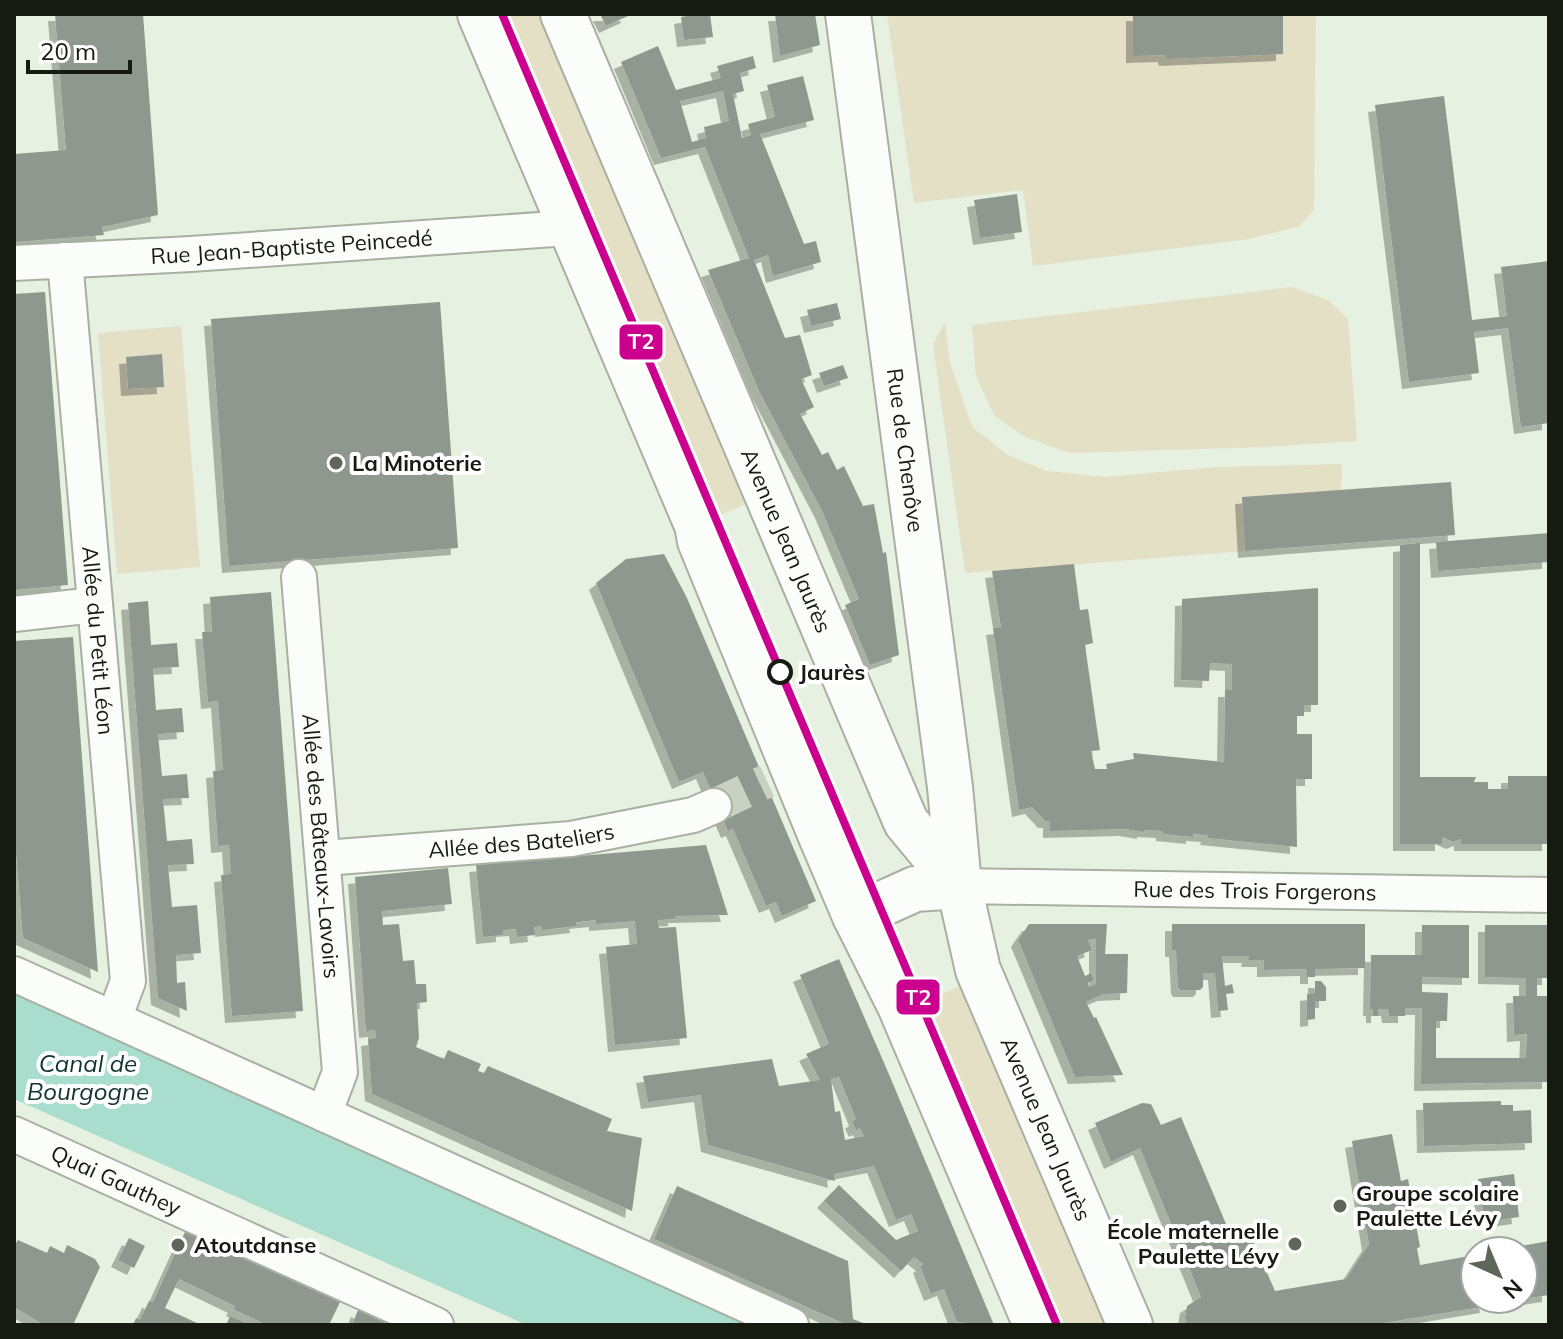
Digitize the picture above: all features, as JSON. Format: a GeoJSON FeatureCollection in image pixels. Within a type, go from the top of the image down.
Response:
{"type":"FeatureCollection","features":[{"type":"Feature","properties":{"kind":"main road"},"geometry":{"type":"LineString","coordinates":[[480,14],[697,525],[780,775],[900,1006],[1036,1325]]}},
{"type":"Feature","properties":{"kind":"main road","name":"Avenue Jean Jaurès"},"geometry":{"type":"LineString","coordinates":[[563,14],[906,822],[959,886],[978,970],[1130,1325]]}},
{"type":"Feature","properties":{"kind":"main road","name":"Rue de Chenôve"},"geometry":{"type":"LineString","coordinates":[[848,14],[950,787],[959,886]]}},
{"type":"Feature","properties":{"kind":"main road"},"geometry":{"type":"LineString","coordinates":[[855,916],[915,889],[959,886]]}},
{"type":"Feature","properties":{"kind":"street","name":"Rue Jean-Baptiste Peincedé"},"geometry":{"type":"LineString","coordinates":[[14,263],[554,229],[569,223]]}},
{"type":"Feature","properties":{"kind":"street","name":"Allée du Petit Léon"},"geometry":{"type":"LineString","coordinates":[[65,260],[128,981],[114,1019]]}},
{"type":"Feature","properties":{"kind":"street","name":"Allée des Bâteaux-Lavoirs"},"geometry":{"type":"LineString","coordinates":[[299,577],[340,1072],[324,1114]]}},
{"type":"Feature","properties":{"kind":"street"},"geometry":{"type":"LineString","coordinates":[[14,614],[94,605]]}},
{"type":"Feature","properties":{"kind":"street","name":"Allée des Bateliers"},"geometry":{"type":"LineString","coordinates":[[324,858],[571,839],[693,815],[714,806]]}},
{"type":"Feature","properties":{"kind":"street","name":"Rue des Trois Forgerons"},"geometry":{"type":"LineString","coordinates":[[959,886],[1549,895]]}},
{"type":"Feature","properties":{"kind":"street"},"geometry":{"type":"LineString","coordinates":[[14,974],[791,1325]]}},
{"type":"Feature","properties":{"kind":"street","name":"Quai Gauthey"},"geometry":{"type":"LineString","coordinates":[[14,1134],[436,1325]]}},
{"type":"Feature","properties":{"kind":"shaded area"},"geometry":{"type":"Polygon","coordinates":[[[494,14],[551,14],[757,499],[709,520],[494,14]]]}},
{"type":"Feature","properties":{"kind":"shaded area"},"geometry":{"type":"Polygon","coordinates":[[[887,14],[1316,14],[1314,210],[1298,227],[1249,239],[1033,266],[1023,190],[914,203],[887,14]]]}},
{"type":"Feature","properties":{"kind":"shaded area"},"geometry":{"type":"Polygon","coordinates":[[[1292,287],[1328,300],[1348,319],[1357,441],[1069,453],[1023,436],[994,415],[976,376],[972,325],[1292,287]]]}},
{"type":"Feature","properties":{"kind":"shaded area"},"geometry":{"type":"Polygon","coordinates":[[[945,322],[950,362],[972,427],[1008,455],[1047,471],[1105,477],[1217,467],[1342,464],[1341,490],[1245,551],[965,573],[933,344],[945,322]]]}},
{"type":"Feature","properties":{"kind":"shaded area"},"geometry":{"type":"Polygon","coordinates":[[[181,326],[200,567],[117,574],[98,333],[181,326]]]}},
{"type":"Feature","properties":{"kind":"shaded area"},"geometry":{"type":"Polygon","coordinates":[[[966,984],[1110,1325],[1051,1325],[915,1005],[966,984]]]}},
{"type":"Feature","properties":{"kind":"water","name":"Canal de Bourgogne"},"geometry":{"type":"Polygon","coordinates":[[[14,991],[757,1325],[527,1325],[14,1099],[14,991]]]}},
{"type":"Feature","properties":{"kind":"building"},"geometry":{"type":"Polygon","coordinates":[[[55,14],[143,14],[158,215],[102,227],[104,235],[14,242],[14,154],[66,150],[55,14]]]}},
{"type":"Feature","properties":{"kind":"building"},"geometry":{"type":"Polygon","coordinates":[[[600,14],[627,14],[628,16],[606,26],[600,14]]]}},
{"type":"Feature","properties":{"kind":"building"},"geometry":{"type":"Polygon","coordinates":[[[710,14],[713,37],[684,40],[681,17],[710,14]]]}},
{"type":"Feature","properties":{"kind":"building"},"geometry":{"type":"Polygon","coordinates":[[[775,14],[815,14],[820,45],[780,56],[775,14]]]}},
{"type":"Feature","properties":{"kind":"building"},"geometry":{"type":"Polygon","coordinates":[[[1133,14],[1283,14],[1283,54],[1166,59],[1165,55],[1133,56],[1133,14]]]}},
{"type":"Feature","properties":{"kind":"building"},"geometry":{"type":"Polygon","coordinates":[[[658,46],[676,90],[721,78],[717,66],[753,56],[756,68],[740,73],[744,91],[733,94],[742,138],[751,135],[748,124],[775,117],[767,85],[803,76],[814,120],[760,134],[804,244],[816,241],[821,262],[773,276],[768,255],[754,260],[785,338],[800,335],[812,375],[801,379],[814,407],[800,414],[822,455],[828,452],[837,470],[844,466],[863,506],[874,504],[883,553],[886,552],[899,655],[870,665],[845,605],[859,599],[822,511],[759,391],[708,270],[749,258],[705,147],[661,158],[621,62],[658,46]],[[723,91],[680,101],[692,142],[706,138],[704,127],[729,121],[723,91]]]}},
{"type":"Feature","properties":{"kind":"building"},"geometry":{"type":"Polygon","coordinates":[[[1444,96],[1472,320],[1507,316],[1501,267],[1549,261],[1549,423],[1521,427],[1508,328],[1474,332],[1479,373],[1409,382],[1375,105],[1444,96]]]}},
{"type":"Feature","properties":{"kind":"building"},"geometry":{"type":"Polygon","coordinates":[[[1017,194],[1022,232],[980,238],[974,200],[1017,194]]]}},
{"type":"Feature","properties":{"kind":"building"},"geometry":{"type":"Polygon","coordinates":[[[45,292],[68,585],[14,590],[14,294],[45,292]]]}},
{"type":"Feature","properties":{"kind":"building","name":"La Minoterie"},"geometry":{"type":"Polygon","coordinates":[[[440,302],[458,548],[229,566],[211,319],[440,302]]]}},
{"type":"Feature","properties":{"kind":"building"},"geometry":{"type":"Polygon","coordinates":[[[837,303],[841,319],[811,326],[807,310],[837,303]]]}},
{"type":"Feature","properties":{"kind":"building"},"geometry":{"type":"Polygon","coordinates":[[[162,354],[164,387],[128,389],[126,357],[162,354]]]}},
{"type":"Feature","properties":{"kind":"building"},"geometry":{"type":"Polygon","coordinates":[[[843,365],[848,378],[824,386],[819,373],[843,365]]]}},
{"type":"Feature","properties":{"kind":"building"},"geometry":{"type":"Polygon","coordinates":[[[1451,482],[1455,535],[1245,551],[1242,497],[1451,482]]]}},
{"type":"Feature","properties":{"kind":"building"},"geometry":{"type":"Polygon","coordinates":[[[1549,533],[1549,562],[1438,571],[1436,542],[1549,533]]]}},
{"type":"Feature","properties":{"kind":"building"},"geometry":{"type":"Polygon","coordinates":[[[1420,543],[1420,777],[1476,777],[1474,782],[1488,782],[1488,789],[1508,789],[1508,776],[1549,776],[1549,844],[1461,844],[1461,839],[1453,842],[1442,837],[1442,844],[1400,844],[1400,545],[1420,543]]]}},
{"type":"Feature","properties":{"kind":"building"},"geometry":{"type":"Polygon","coordinates":[[[664,554],[687,598],[816,901],[782,916],[776,902],[766,906],[733,829],[728,831],[703,772],[679,782],[596,583],[626,559],[664,554]]]}},
{"type":"Feature","properties":{"kind":"building"},"geometry":{"type":"Polygon","coordinates":[[[1074,564],[1080,610],[1088,609],[1093,643],[1085,645],[1100,750],[1091,751],[1095,769],[1107,769],[1106,764],[1134,759],[1133,753],[1224,762],[1225,690],[1232,690],[1232,664],[1210,663],[1209,681],[1181,680],[1182,599],[1318,588],[1318,705],[1304,705],[1304,716],[1297,716],[1297,734],[1312,734],[1312,779],[1296,779],[1297,847],[1207,838],[1208,835],[1163,834],[1163,831],[1050,831],[1050,821],[1045,821],[1032,807],[1019,810],[993,628],[1001,627],[992,571],[1074,564]]]}},
{"type":"Feature","properties":{"kind":"building"},"geometry":{"type":"Polygon","coordinates":[[[271,592],[303,1011],[232,1016],[221,875],[231,874],[229,845],[218,846],[213,771],[223,770],[218,701],[208,702],[202,632],[212,632],[210,597],[271,592]]]}},
{"type":"Feature","properties":{"kind":"building"},"geometry":{"type":"Polygon","coordinates":[[[148,601],[151,645],[177,643],[179,667],[153,668],[156,710],[182,708],[184,732],[158,734],[162,776],[187,774],[189,798],[163,799],[167,841],[192,839],[194,864],[168,865],[172,907],[197,905],[201,953],[176,955],[177,983],[185,982],[187,1011],[158,998],[128,603],[148,601]]]}},
{"type":"Feature","properties":{"kind":"building"},"geometry":{"type":"Polygon","coordinates":[[[73,637],[98,972],[23,938],[14,828],[14,641],[73,637]]]}},
{"type":"Feature","properties":{"kind":"building"},"geometry":{"type":"Polygon","coordinates":[[[706,845],[728,915],[675,916],[675,919],[658,920],[659,928],[676,927],[687,1038],[615,1045],[606,947],[637,944],[635,921],[576,922],[577,926],[542,930],[541,926],[534,927],[535,935],[517,937],[516,929],[503,930],[503,935],[483,937],[476,865],[706,845]]]}},
{"type":"Feature","properties":{"kind":"building"},"geometry":{"type":"Polygon","coordinates":[[[448,868],[452,904],[382,911],[383,925],[399,924],[403,961],[414,960],[416,984],[426,984],[427,1002],[417,1003],[419,1038],[416,1047],[444,1059],[448,1050],[481,1064],[478,1071],[484,1073],[488,1066],[612,1119],[607,1131],[642,1138],[632,1211],[372,1094],[368,1039],[376,1038],[375,1030],[366,1031],[355,877],[448,868]]]}},
{"type":"Feature","properties":{"kind":"building"},"geometry":{"type":"Polygon","coordinates":[[[1029,924],[1107,924],[1105,954],[1128,954],[1127,993],[1104,994],[1086,1002],[1123,1075],[1075,1077],[1018,940],[1029,924]],[[1096,939],[1088,940],[1092,950],[1077,956],[1085,976],[1091,973],[1094,980],[1088,983],[1089,987],[1096,984],[1096,939]]]}},
{"type":"Feature","properties":{"kind":"building"},"geometry":{"type":"Polygon","coordinates":[[[1172,924],[1365,924],[1365,968],[1315,969],[1315,977],[1307,977],[1307,969],[1264,970],[1264,960],[1248,960],[1249,956],[1222,956],[1225,986],[1232,984],[1234,993],[1226,994],[1228,1010],[1218,1011],[1215,973],[1203,973],[1203,987],[1200,990],[1180,990],[1178,987],[1176,950],[1172,950],[1172,924]]]}},
{"type":"Feature","properties":{"kind":"building"},"geometry":{"type":"Polygon","coordinates":[[[1422,925],[1469,925],[1469,978],[1422,977],[1422,992],[1448,993],[1447,1021],[1436,1021],[1436,1058],[1526,1058],[1527,1034],[1514,1035],[1513,996],[1526,996],[1526,978],[1485,977],[1485,925],[1549,925],[1549,978],[1537,978],[1537,996],[1549,996],[1549,1082],[1421,1084],[1422,1008],[1405,1008],[1405,1016],[1389,1016],[1388,1009],[1378,1009],[1378,1016],[1373,1016],[1373,1009],[1370,1009],[1371,955],[1422,955],[1422,925]]]}},
{"type":"Feature","properties":{"kind":"building"},"geometry":{"type":"Polygon","coordinates":[[[839,959],[994,1325],[957,1322],[944,1289],[931,1294],[920,1266],[923,1264],[914,1257],[901,1271],[824,1201],[839,1185],[896,1240],[918,1231],[911,1214],[896,1220],[874,1166],[834,1174],[835,1181],[708,1145],[701,1095],[648,1102],[643,1076],[772,1059],[779,1086],[820,1080],[806,1054],[829,1044],[800,975],[839,959]],[[839,1077],[831,1079],[835,1112],[840,1111],[845,1140],[864,1136],[852,1122],[856,1119],[839,1077]]]}},
{"type":"Feature","properties":{"kind":"building"},"geometry":{"type":"Polygon","coordinates":[[[1315,981],[1321,981],[1326,987],[1326,1001],[1315,1001],[1315,1019],[1307,1020],[1307,994],[1315,993],[1315,981]]]}},
{"type":"Feature","properties":{"kind":"building"},"geometry":{"type":"Polygon","coordinates":[[[1501,1101],[1501,1105],[1513,1105],[1513,1111],[1531,1110],[1532,1143],[1424,1146],[1423,1103],[1501,1101]]]}},
{"type":"Feature","properties":{"kind":"building"},"geometry":{"type":"Polygon","coordinates":[[[1142,1103],[1151,1104],[1161,1125],[1181,1117],[1234,1243],[1251,1236],[1275,1291],[1346,1279],[1369,1244],[1352,1141],[1392,1134],[1401,1181],[1408,1179],[1420,1247],[1417,1248],[1420,1265],[1459,1258],[1459,1311],[1371,1325],[1187,1325],[1187,1306],[1201,1297],[1140,1148],[1111,1162],[1095,1123],[1142,1103]]]}},
{"type":"Feature","properties":{"kind":"building"},"geometry":{"type":"Polygon","coordinates":[[[1514,1174],[1519,1217],[1485,1222],[1478,1179],[1514,1174]]]}},
{"type":"Feature","properties":{"kind":"building"},"geometry":{"type":"Polygon","coordinates":[[[677,1186],[848,1261],[853,1319],[868,1325],[847,1325],[654,1239],[677,1186]]]}},
{"type":"Feature","properties":{"kind":"building"},"geometry":{"type":"Polygon","coordinates":[[[185,1232],[340,1302],[329,1325],[267,1325],[179,1279],[165,1308],[201,1325],[133,1325],[136,1318],[140,1320],[149,1301],[153,1302],[185,1232]]]}},
{"type":"Feature","properties":{"kind":"building"},"geometry":{"type":"Polygon","coordinates":[[[129,1238],[145,1246],[134,1268],[118,1260],[129,1238]]]}},
{"type":"Feature","properties":{"kind":"building"},"geometry":{"type":"Polygon","coordinates":[[[18,1240],[47,1253],[50,1246],[64,1253],[67,1245],[95,1259],[100,1267],[73,1325],[44,1325],[14,1307],[14,1243],[18,1240]]]}},
{"type":"Feature","properties":{"kind":"building"},"geometry":{"type":"Polygon","coordinates":[[[1549,1241],[1549,1295],[1539,1297],[1539,1243],[1549,1241]]]}},
{"type":"Feature","properties":{"kind":"building"},"geometry":{"type":"Polygon","coordinates":[[[358,1310],[390,1325],[352,1325],[358,1310]]]}},
{"type":"Feature","properties":{"kind":"building"},"geometry":{"type":"Polygon","coordinates":[[[230,1316],[250,1325],[226,1325],[230,1316]]]}},
{"type":"Feature","properties":{"kind":"tunnel"},"geometry":{"type":"LineString","coordinates":[[714,806],[767,781]]}},
{"type":"Feature","properties":{"kind":"transit line","name":"T2"},"geometry":{"type":"LineString","coordinates":[[502,14],[1057,1325]]}},
{"type":"Feature","properties":{"kind":"place","name":"La Minoterie"},"geometry":{"type":"Point","coordinates":[336,463]}},
{"type":"Feature","properties":{"kind":"place","name":"Jaurès"},"geometry":{"type":"Point","coordinates":[780,672]}},
{"type":"Feature","properties":{"kind":"place","name":"Groupe scolaire Paulette Lévy"},"geometry":{"type":"Point","coordinates":[1340,1206]}},
{"type":"Feature","properties":{"kind":"place","name":"École maternelle Paulette Lévy"},"geometry":{"type":"Point","coordinates":[1295,1244]}},
{"type":"Feature","properties":{"kind":"place","name":"Atoutdanse"},"geometry":{"type":"Point","coordinates":[178,1245]}}]}
